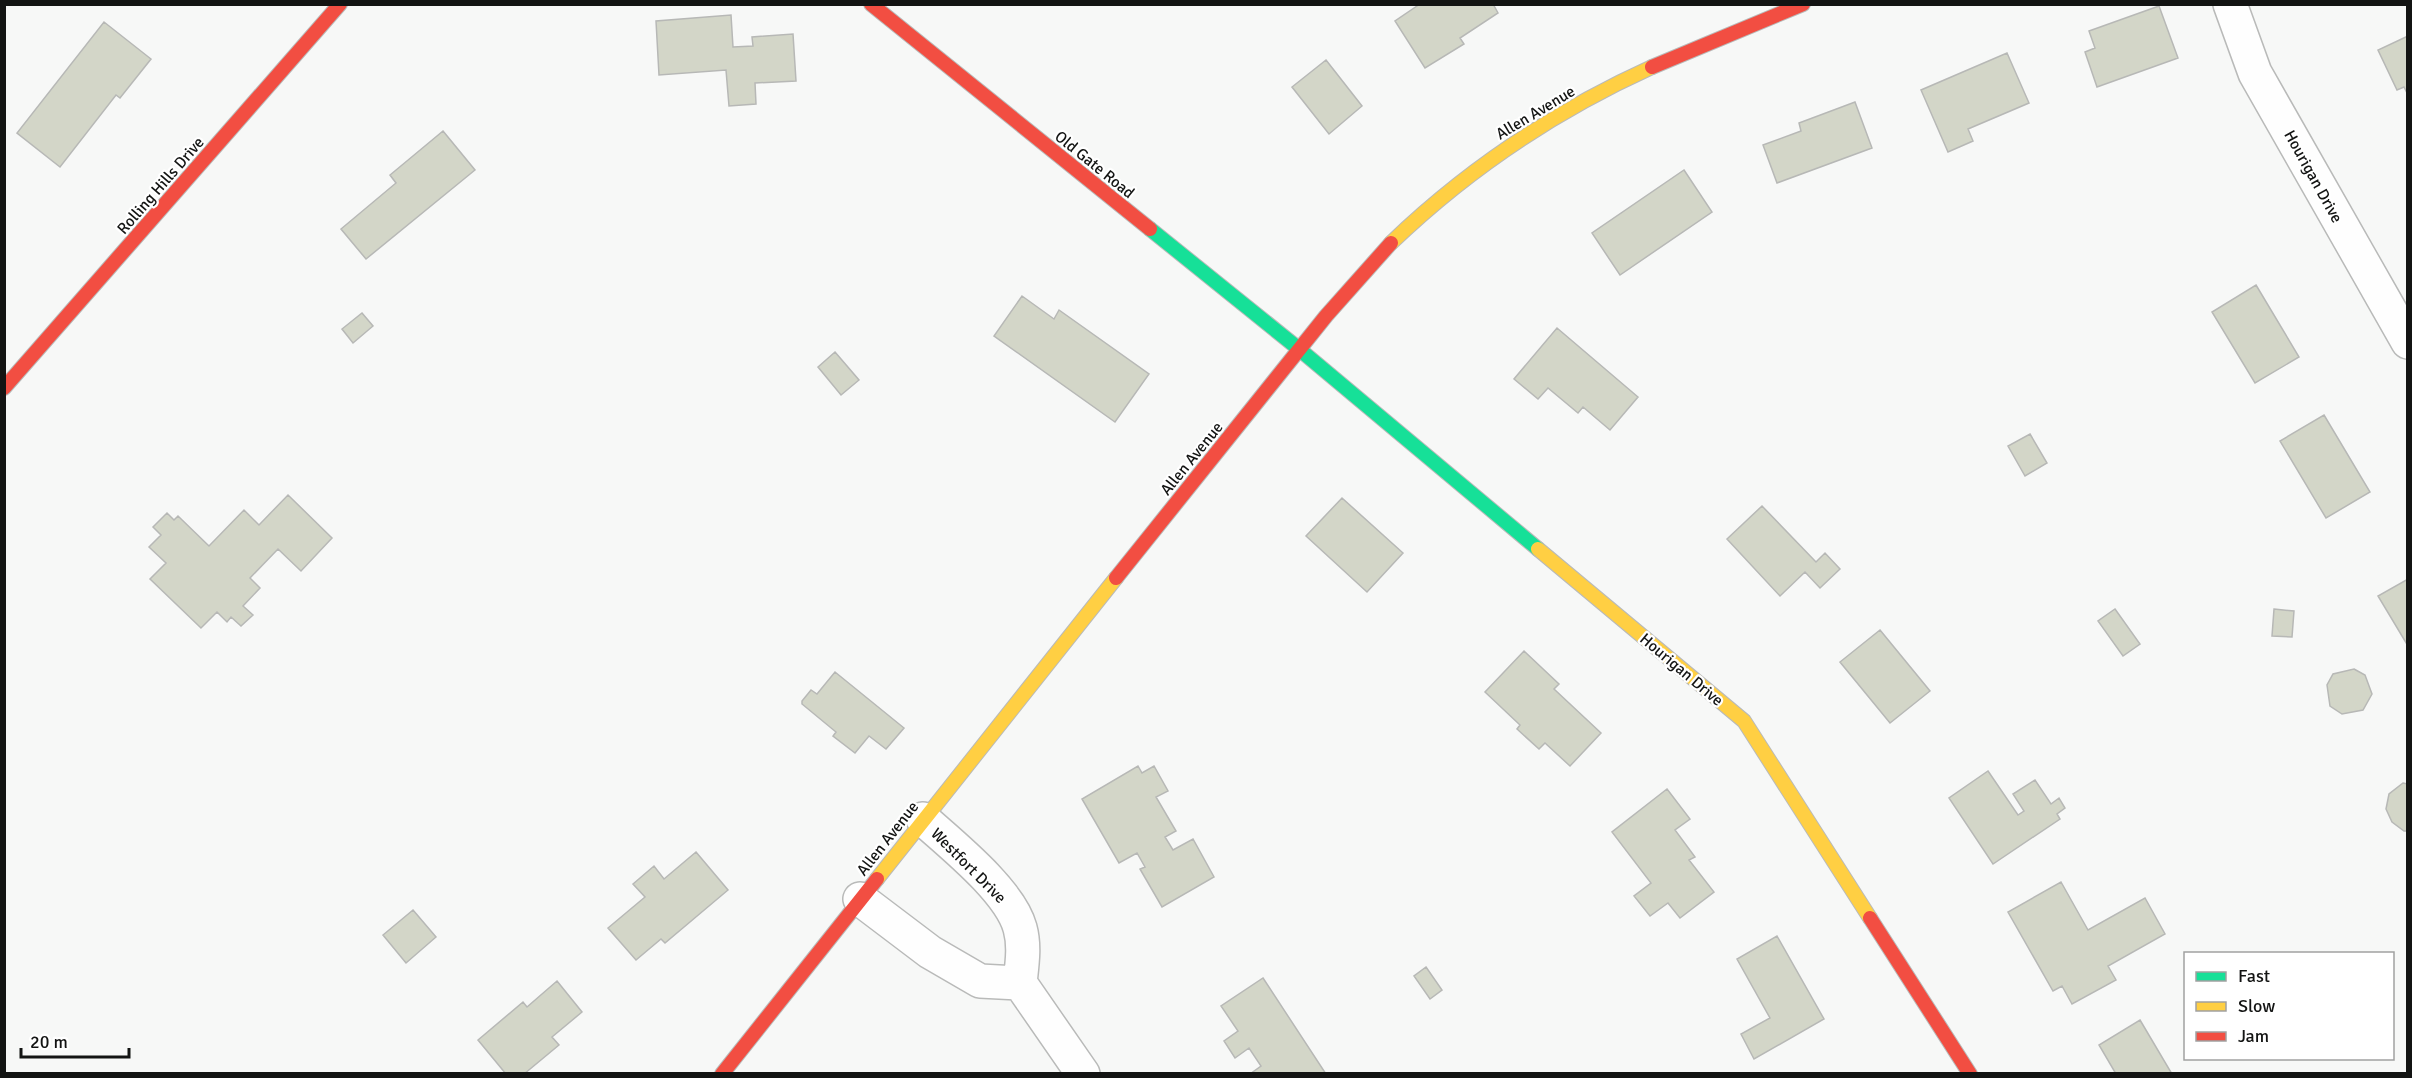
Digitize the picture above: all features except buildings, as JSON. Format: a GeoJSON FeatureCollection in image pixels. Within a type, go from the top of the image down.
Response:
{"type":"FeatureCollection","features":[{"type":"Feature","properties":{"kind":"street","name":"Rolling Hills Drive"},"geometry":{"type":"LineString","coordinates":[[4,388],[340,4]]}},
{"type":"Feature","properties":{"kind":"street","name":"Old Gate Road"},"geometry":{"type":"LineString","coordinates":[[872,4],[1299,349]]}},
{"type":"Feature","properties":{"kind":"street","name":"Allen Avenue"},"geometry":{"type":"LineString","coordinates":[[722,1074],[1299,349],[1353,283],[1392,242],[1467,177],[1503,150],[1553,118],[1625,80],[1803,4]]}},
{"type":"Feature","properties":{"kind":"street","name":"Hourigan Drive"},"geometry":{"type":"LineString","coordinates":[[2230,4],[2255,73],[2408,342]]}},
{"type":"Feature","properties":{"kind":"street","name":"Hourigan Drive"},"geometry":{"type":"LineString","coordinates":[[1299,349],[1744,721],[1970,1074]]}},
{"type":"Feature","properties":{"kind":"street","name":"Westfort Drive"},"geometry":{"type":"LineString","coordinates":[[923,819],[970,862],[1010,906],[1020,927],[1023,948],[1020,983]]}},
{"type":"Feature","properties":{"kind":"street"},"geometry":{"type":"LineString","coordinates":[[860,899],[930,952],[980,981],[1020,983],[1083,1074]]}},
{"type":"Feature","properties":{"kind":"traffic: fast"},"geometry":{"type":"LineString","coordinates":[[1150,229],[1299,349],[1538,549]]}},
{"type":"Feature","properties":{"kind":"traffic: slow"},"geometry":{"type":"LineString","coordinates":[[1391,243],[1451,190],[1514,144],[1581,103],[1652,67]]}},
{"type":"Feature","properties":{"kind":"traffic: slow"},"geometry":{"type":"LineString","coordinates":[[1538,549],[1744,721],[1870,918]]}},
{"type":"Feature","properties":{"kind":"traffic: slow"},"geometry":{"type":"LineString","coordinates":[[877,879],[1116,578]]}},
{"type":"Feature","properties":{"kind":"traffic: jam"},"geometry":{"type":"LineString","coordinates":[[4,388],[340,4]]}},
{"type":"Feature","properties":{"kind":"traffic: jam"},"geometry":{"type":"LineString","coordinates":[[871,4],[1150,229]]}},
{"type":"Feature","properties":{"kind":"traffic: jam"},"geometry":{"type":"LineString","coordinates":[[1652,67],[1803,4]]}},
{"type":"Feature","properties":{"kind":"traffic: jam"},"geometry":{"type":"LineString","coordinates":[[1116,578],[1326,316],[1391,243]]}},
{"type":"Feature","properties":{"kind":"traffic: jam"},"geometry":{"type":"LineString","coordinates":[[722,1074],[877,879]]}},
{"type":"Feature","properties":{"kind":"traffic: jam"},"geometry":{"type":"LineString","coordinates":[[1870,918],[1970,1074]]}}]}
